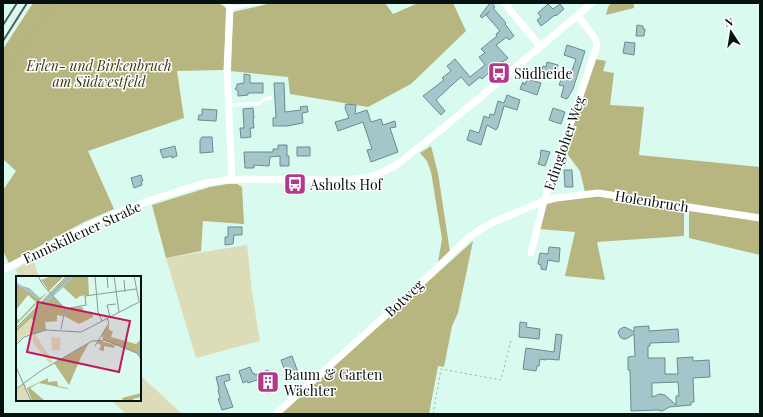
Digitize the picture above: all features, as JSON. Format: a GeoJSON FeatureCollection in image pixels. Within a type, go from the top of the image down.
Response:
{"type":"FeatureCollection","features":[{"type":"Feature","properties":{"kind":"street"},"geometry":{"type":"LineString","coordinates":[[506,3],[513,14],[540,46]]}},
{"type":"Feature","properties":{"kind":"street","name":"Enniskillener Straße"},"geometry":{"type":"LineString","coordinates":[[3,270],[86,227],[127,208],[201,184],[232,179],[348,180],[370,177],[383,172],[395,166],[472,105],[592,3]]}},
{"type":"Feature","properties":{"kind":"street"},"geometry":{"type":"LineString","coordinates":[[228,5],[227,70],[232,179]]}},
{"type":"Feature","properties":{"kind":"street","name":"Edingloher Weg"},"geometry":{"type":"LineString","coordinates":[[531,253],[544,201],[597,46],[594,37],[578,16]]}},
{"type":"Feature","properties":{"kind":"street","name":"Holenbruch"},"geometry":{"type":"LineString","coordinates":[[544,201],[556,198],[598,193],[760,218]]}},
{"type":"Feature","properties":{"kind":"street","name":"Botweg"},"geometry":{"type":"LineString","coordinates":[[276,414],[414,290],[469,236],[496,221],[544,201]]}},
{"type":"Feature","properties":{"kind":"lane"},"geometry":{"type":"LineString","coordinates":[[228,5],[248,6],[262,3]]}},
{"type":"Feature","properties":{"kind":"lane"},"geometry":{"type":"LineString","coordinates":[[228,105],[257,104],[265,99],[271,98]]}},
{"type":"Feature","properties":{"kind":"path"},"geometry":{"type":"LineString","coordinates":[[3,75],[31,33],[41,24],[53,3]]}},
{"type":"Feature","properties":{"kind":"path"},"geometry":{"type":"LineString","coordinates":[[433,414],[441,369],[501,380],[511,340]]}},
{"type":"Feature","properties":{"kind":"green space","name":"Erlen- und Birkenbruch am Südwestfeld"},"geometry":{"type":"Polygon","coordinates":[[[33,3],[219,3],[226,8],[224,70],[177,71],[184,118],[88,151],[114,209],[84,222],[9,263],[3,251],[3,190],[16,171],[3,159],[3,49],[33,3]]]}},
{"type":"Feature","properties":{"kind":"green space"},"geometry":{"type":"Polygon","coordinates":[[[272,3],[385,3],[393,14],[418,3],[453,3],[466,31],[411,84],[368,107],[290,94],[288,77],[231,71],[233,12],[272,3]]]}},
{"type":"Feature","properties":{"kind":"green space"},"geometry":{"type":"Polygon","coordinates":[[[611,3],[634,3],[634,8],[606,15],[608,7],[611,3]]]}},
{"type":"Feature","properties":{"kind":"green space"},"geometry":{"type":"Polygon","coordinates":[[[595,59],[606,61],[603,71],[614,73],[610,105],[644,107],[639,155],[760,167],[760,215],[585,192],[580,171],[565,151],[595,59]]]}},
{"type":"Feature","properties":{"kind":"green space"},"geometry":{"type":"Polygon","coordinates":[[[431,146],[438,173],[450,252],[438,262],[442,239],[431,172],[427,161],[420,153],[431,146]]]}},
{"type":"Feature","properties":{"kind":"green space"},"geometry":{"type":"Polygon","coordinates":[[[237,184],[242,187],[244,224],[203,221],[201,251],[166,258],[152,205],[210,187],[237,184]]]}},
{"type":"Feature","properties":{"kind":"green space"},"geometry":{"type":"Polygon","coordinates":[[[598,196],[684,210],[684,236],[597,242],[605,280],[565,276],[575,232],[539,229],[546,204],[550,202],[598,196]]]}},
{"type":"Feature","properties":{"kind":"green space"},"geometry":{"type":"Polygon","coordinates":[[[689,211],[760,221],[760,255],[689,238],[689,211]]]}},
{"type":"Feature","properties":{"kind":"green space"},"geometry":{"type":"Polygon","coordinates":[[[473,241],[458,313],[452,326],[444,367],[438,366],[429,414],[281,414],[473,241]]]}},
{"type":"Feature","properties":{"kind":"green space"},"geometry":{"type":"Polygon","coordinates":[[[247,245],[252,292],[260,341],[196,358],[166,258],[247,245]]]}},
{"type":"Feature","properties":{"kind":"green space"},"geometry":{"type":"Polygon","coordinates":[[[33,259],[39,276],[18,276],[16,269],[33,259]]]}},
{"type":"Feature","properties":{"kind":"green space"},"geometry":{"type":"Polygon","coordinates":[[[141,376],[182,414],[126,414],[112,401],[141,401],[141,376]]]}},
{"type":"Feature","properties":{"kind":"building"},"geometry":{"type":"Polygon","coordinates":[[[490,3],[492,3],[495,7],[493,8],[506,23],[505,24],[514,36],[509,40],[507,37],[496,45],[508,58],[503,62],[502,61],[482,79],[480,77],[469,86],[461,77],[436,100],[445,111],[441,115],[423,96],[444,80],[442,78],[451,71],[447,66],[455,59],[470,77],[485,65],[479,57],[485,53],[481,49],[497,36],[496,34],[500,31],[486,15],[490,11],[482,18],[480,16],[490,3]]]}},
{"type":"Feature","properties":{"kind":"building"},"geometry":{"type":"Polygon","coordinates":[[[548,4],[553,9],[560,4],[564,9],[541,26],[537,20],[541,17],[538,13],[548,4]]]}},
{"type":"Feature","properties":{"kind":"building"},"geometry":{"type":"Polygon","coordinates":[[[637,25],[643,26],[643,29],[645,29],[644,36],[636,36],[637,25]]]}},
{"type":"Feature","properties":{"kind":"building"},"geometry":{"type":"Polygon","coordinates":[[[625,42],[635,43],[634,55],[623,53],[625,42]]]}},
{"type":"Feature","properties":{"kind":"building"},"geometry":{"type":"Polygon","coordinates":[[[567,45],[585,51],[573,89],[567,99],[561,97],[564,86],[559,85],[562,77],[569,79],[576,59],[564,55],[567,45]]]}},
{"type":"Feature","properties":{"kind":"building"},"geometry":{"type":"Polygon","coordinates":[[[547,62],[558,65],[555,76],[541,72],[543,66],[546,67],[547,62]]]}},
{"type":"Feature","properties":{"kind":"building"},"geometry":{"type":"Polygon","coordinates":[[[244,74],[250,75],[250,83],[263,83],[263,93],[248,93],[248,95],[238,96],[238,91],[235,89],[237,84],[244,83],[244,74]]]}},
{"type":"Feature","properties":{"kind":"building"},"geometry":{"type":"Polygon","coordinates":[[[527,79],[541,83],[537,95],[520,89],[523,82],[525,85],[527,79]]]}},
{"type":"Feature","properties":{"kind":"building"},"geometry":{"type":"Polygon","coordinates":[[[274,83],[284,83],[285,112],[301,110],[300,107],[307,106],[308,112],[302,113],[303,123],[287,126],[273,126],[273,118],[276,118],[274,83]]]}},
{"type":"Feature","properties":{"kind":"building"},"geometry":{"type":"Polygon","coordinates":[[[507,95],[520,100],[517,110],[504,106],[498,127],[496,130],[487,125],[481,145],[467,140],[470,130],[479,133],[484,116],[489,118],[490,114],[494,115],[498,101],[504,103],[507,95]]]}},
{"type":"Feature","properties":{"kind":"building"},"geometry":{"type":"Polygon","coordinates":[[[346,104],[356,105],[355,114],[367,110],[371,122],[381,119],[383,125],[395,121],[396,127],[390,128],[398,152],[371,162],[367,150],[372,149],[363,122],[338,131],[335,122],[349,118],[345,108],[346,104]]]}},
{"type":"Feature","properties":{"kind":"building"},"geometry":{"type":"Polygon","coordinates":[[[253,108],[254,128],[250,128],[251,137],[241,138],[240,128],[244,128],[243,109],[253,108]]]}},
{"type":"Feature","properties":{"kind":"building"},"geometry":{"type":"Polygon","coordinates":[[[553,108],[565,112],[561,124],[549,120],[553,108]]]}},
{"type":"Feature","properties":{"kind":"building"},"geometry":{"type":"Polygon","coordinates":[[[202,109],[217,110],[216,121],[198,120],[199,115],[202,115],[202,109]]]}},
{"type":"Feature","properties":{"kind":"building"},"geometry":{"type":"Polygon","coordinates":[[[202,137],[212,137],[213,152],[200,153],[200,140],[202,137]]]}},
{"type":"Feature","properties":{"kind":"building"},"geometry":{"type":"Polygon","coordinates":[[[278,145],[287,145],[289,166],[280,166],[280,156],[270,157],[269,166],[254,165],[254,168],[245,168],[244,152],[273,152],[273,149],[278,149],[278,145]]]}},
{"type":"Feature","properties":{"kind":"building"},"geometry":{"type":"Polygon","coordinates":[[[175,146],[177,156],[172,158],[172,156],[163,158],[160,150],[175,146]]]}},
{"type":"Feature","properties":{"kind":"building"},"geometry":{"type":"Polygon","coordinates":[[[297,147],[310,147],[310,156],[297,156],[297,147]]]}},
{"type":"Feature","properties":{"kind":"building"},"geometry":{"type":"Polygon","coordinates":[[[541,150],[550,152],[545,166],[538,164],[541,150]]]}},
{"type":"Feature","properties":{"kind":"building"},"geometry":{"type":"Polygon","coordinates":[[[564,170],[572,170],[573,187],[565,187],[564,170]]]}},
{"type":"Feature","properties":{"kind":"building"},"geometry":{"type":"Polygon","coordinates":[[[141,175],[143,181],[141,181],[142,185],[134,188],[131,178],[141,175]]]}},
{"type":"Feature","properties":{"kind":"building"},"geometry":{"type":"Polygon","coordinates":[[[228,227],[242,227],[242,235],[234,235],[233,244],[225,245],[225,237],[228,237],[228,227]]]}},
{"type":"Feature","properties":{"kind":"building"},"geometry":{"type":"Polygon","coordinates":[[[549,247],[560,248],[559,262],[548,260],[546,270],[541,269],[541,265],[538,264],[540,253],[548,254],[549,247]]]}},
{"type":"Feature","properties":{"kind":"building"},"geometry":{"type":"Polygon","coordinates":[[[520,322],[527,323],[526,327],[540,329],[539,339],[519,337],[520,322]]]}},
{"type":"Feature","properties":{"kind":"building"},"geometry":{"type":"Polygon","coordinates":[[[649,326],[649,331],[678,329],[679,342],[650,343],[650,346],[648,346],[648,358],[665,358],[665,374],[678,374],[677,358],[693,357],[693,361],[709,360],[710,377],[693,378],[694,402],[691,402],[691,405],[669,407],[662,411],[631,411],[630,370],[628,370],[628,357],[635,356],[634,334],[626,339],[623,339],[620,337],[618,332],[624,327],[634,332],[634,327],[649,326]],[[678,382],[652,383],[652,397],[660,394],[665,395],[676,405],[676,396],[679,396],[678,382]]]}},
{"type":"Feature","properties":{"kind":"building"},"geometry":{"type":"Polygon","coordinates":[[[556,334],[562,335],[559,360],[540,359],[539,366],[537,366],[536,371],[523,369],[526,348],[554,352],[556,334]]]}},
{"type":"Feature","properties":{"kind":"building"},"geometry":{"type":"Polygon","coordinates":[[[292,356],[299,375],[288,379],[281,360],[292,356]]]}},
{"type":"Feature","properties":{"kind":"building"},"geometry":{"type":"Polygon","coordinates":[[[250,367],[255,375],[268,370],[276,391],[268,393],[263,378],[248,383],[247,381],[243,383],[239,371],[250,367]]]}},
{"type":"Feature","properties":{"kind":"building"},"geometry":{"type":"Polygon","coordinates":[[[229,374],[230,380],[224,382],[233,407],[222,410],[218,399],[220,398],[216,377],[229,374]]]}},
{"type":"Feature","properties":{"kind":"railway"},"geometry":{"type":"LineString","coordinates":[[3,25],[17,3]]}},
{"type":"Feature","properties":{"kind":"railway"},"geometry":{"type":"LineString","coordinates":[[3,41],[27,3]]}},
{"type":"Feature","properties":{"kind":"place","name":"Südheide"},"geometry":{"type":"Point","coordinates":[499,73]}},
{"type":"Feature","properties":{"kind":"place","name":"Asholts Hof"},"geometry":{"type":"Point","coordinates":[295,184]}},
{"type":"Feature","properties":{"kind":"place","name":"Baum & Garten Wächter"},"geometry":{"type":"Point","coordinates":[268,382]}}]}
